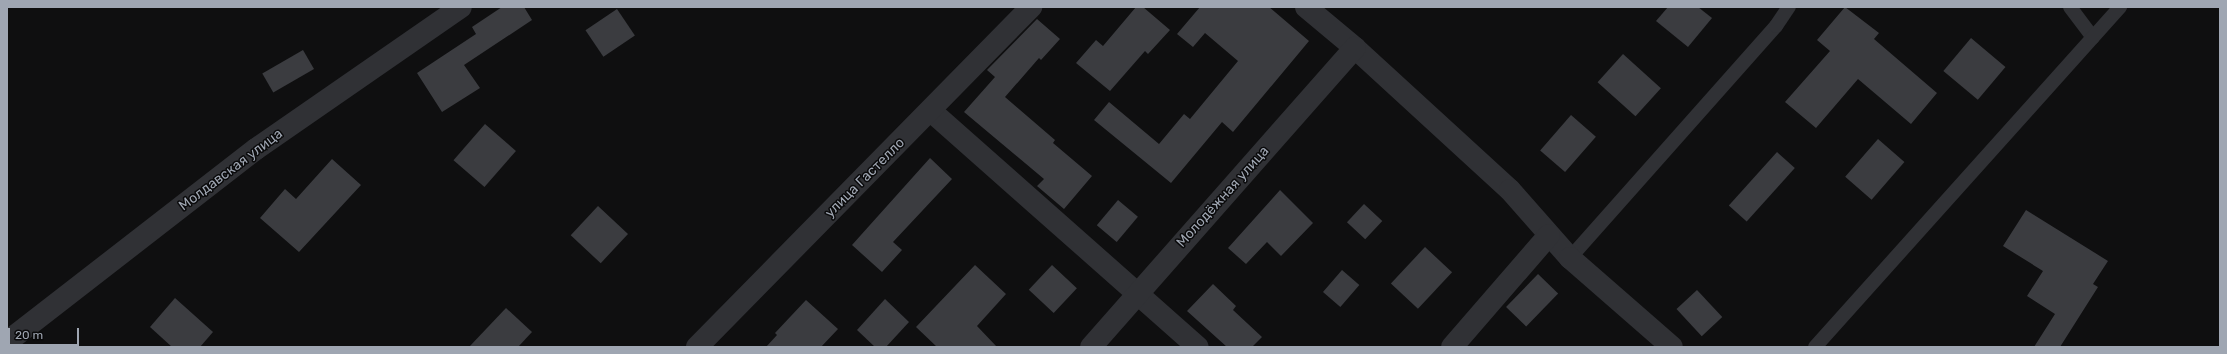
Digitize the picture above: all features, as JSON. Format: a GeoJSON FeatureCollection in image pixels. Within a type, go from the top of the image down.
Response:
{"type":"FeatureCollection","features":[{"type":"Feature","properties":{"kind":"street","name":"Молдавская улица"},"geometry":{"type":"LineString","coordinates":[[7,342],[256,149],[461,7]]}},
{"type":"Feature","properties":{"kind":"street","name":"улица Гастелло"},"geometry":{"type":"LineString","coordinates":[[697,347],[932,111],[1031,7]]}},
{"type":"Feature","properties":{"kind":"street"},"geometry":{"type":"LineString","coordinates":[[1306,7],[1355,48],[1510,190],[1570,258],[1672,347]]}},
{"type":"Feature","properties":{"kind":"street","name":"Молодёжная улица"},"geometry":{"type":"LineString","coordinates":[[1091,347],[1355,48]]}},
{"type":"Feature","properties":{"kind":"street"},"geometry":{"type":"LineString","coordinates":[[932,111],[1138,292],[1198,347]]}},
{"type":"Feature","properties":{"kind":"street"},"geometry":{"type":"LineString","coordinates":[[1452,347],[1549,235]]}},
{"type":"Feature","properties":{"kind":"lane"},"geometry":{"type":"LineString","coordinates":[[1570,258],[1776,26],[1789,7]]}},
{"type":"Feature","properties":{"kind":"lane"},"geometry":{"type":"LineString","coordinates":[[2070,7],[2093,37]]}},
{"type":"Feature","properties":{"kind":"lane"},"geometry":{"type":"LineString","coordinates":[[1816,347],[2120,7]]}},
{"type":"Feature","properties":{"kind":"building"},"geometry":{"type":"Polygon","coordinates":[[[502,7],[524,7],[532,20],[464,65],[480,88],[442,112],[417,73],[476,34],[472,27],[502,7]]]}},
{"type":"Feature","properties":{"kind":"building"},"geometry":{"type":"Polygon","coordinates":[[[1136,7],[1143,7],[1170,30],[1148,54],[1145,51],[1110,91],[1076,63],[1096,40],[1103,46],[1136,7]]]}},
{"type":"Feature","properties":{"kind":"building"},"geometry":{"type":"Polygon","coordinates":[[[1200,7],[1269,7],[1309,41],[1233,132],[1222,122],[1171,183],[1094,120],[1109,102],[1159,144],[1184,114],[1190,119],[1238,61],[1205,33],[1193,47],[1177,34],[1200,7]]]}},
{"type":"Feature","properties":{"kind":"building"},"geometry":{"type":"Polygon","coordinates":[[[1668,7],[1698,7],[1712,18],[1688,47],[1656,21],[1668,7]]]}},
{"type":"Feature","properties":{"kind":"building"},"geometry":{"type":"Polygon","coordinates":[[[1845,7],[1879,33],[1874,39],[1937,93],[1911,124],[1858,79],[1816,128],[1785,102],[1830,51],[1817,40],[1845,7]]]}},
{"type":"Feature","properties":{"kind":"building"},"geometry":{"type":"Polygon","coordinates":[[[617,9],[635,36],[603,57],[585,30],[617,9]]]}},
{"type":"Feature","properties":{"kind":"building"},"geometry":{"type":"Polygon","coordinates":[[[1037,19],[1060,39],[1041,60],[1039,58],[1005,97],[1055,140],[1053,143],[1092,176],[1064,209],[1037,186],[1044,179],[964,112],[995,77],[987,70],[1037,19]]]}},
{"type":"Feature","properties":{"kind":"building"},"geometry":{"type":"Polygon","coordinates":[[[1971,38],[2005,67],[1978,100],[1943,71],[1971,38]]]}},
{"type":"Feature","properties":{"kind":"building"},"geometry":{"type":"Polygon","coordinates":[[[303,50],[314,69],[273,93],[262,74],[303,50]]]}},
{"type":"Feature","properties":{"kind":"building"},"geometry":{"type":"Polygon","coordinates":[[[1623,54],[1661,88],[1635,116],[1598,82],[1623,54]]]}},
{"type":"Feature","properties":{"kind":"building"},"geometry":{"type":"Polygon","coordinates":[[[1571,115],[1596,137],[1565,172],[1540,150],[1571,115]]]}},
{"type":"Feature","properties":{"kind":"building"},"geometry":{"type":"Polygon","coordinates":[[[485,124],[516,151],[484,187],[454,160],[485,124]]]}},
{"type":"Feature","properties":{"kind":"building"},"geometry":{"type":"Polygon","coordinates":[[[1878,139],[1904,162],[1872,200],[1845,177],[1878,139]]]}},
{"type":"Feature","properties":{"kind":"building"},"geometry":{"type":"Polygon","coordinates":[[[1777,152],[1795,168],[1747,222],[1729,206],[1777,152]]]}},
{"type":"Feature","properties":{"kind":"building"},"geometry":{"type":"Polygon","coordinates":[[[930,158],[952,179],[893,242],[902,250],[882,272],[852,245],[930,158]]]}},
{"type":"Feature","properties":{"kind":"building"},"geometry":{"type":"Polygon","coordinates":[[[332,159],[361,185],[299,252],[260,218],[285,189],[296,199],[332,159]]]}},
{"type":"Feature","properties":{"kind":"building"},"geometry":{"type":"Polygon","coordinates":[[[1280,190],[1313,223],[1281,256],[1267,242],[1246,264],[1228,248],[1280,190]]]}},
{"type":"Feature","properties":{"kind":"building"},"geometry":{"type":"Polygon","coordinates":[[[1118,200],[1138,217],[1117,242],[1097,225],[1118,200]]]}},
{"type":"Feature","properties":{"kind":"building"},"geometry":{"type":"Polygon","coordinates":[[[1364,204],[1382,221],[1365,239],[1347,222],[1364,204]]]}},
{"type":"Feature","properties":{"kind":"building"},"geometry":{"type":"Polygon","coordinates":[[[598,206],[628,234],[601,263],[571,235],[598,206]]]}},
{"type":"Feature","properties":{"kind":"building"},"geometry":{"type":"Polygon","coordinates":[[[2026,210],[2108,261],[2093,284],[2098,287],[2060,347],[2034,347],[2055,314],[2027,296],[2043,271],[2003,246],[2026,210]]]}},
{"type":"Feature","properties":{"kind":"building"},"geometry":{"type":"Polygon","coordinates":[[[1425,247],[1452,272],[1418,309],[1391,284],[1425,247]]]}},
{"type":"Feature","properties":{"kind":"building"},"geometry":{"type":"Polygon","coordinates":[[[975,265],[1006,294],[977,326],[997,347],[937,347],[916,327],[975,265]]]}},
{"type":"Feature","properties":{"kind":"building"},"geometry":{"type":"Polygon","coordinates":[[[1052,265],[1077,288],[1054,313],[1029,290],[1052,265]]]}},
{"type":"Feature","properties":{"kind":"building"},"geometry":{"type":"Polygon","coordinates":[[[1342,270],[1359,285],[1340,307],[1323,292],[1342,270]]]}},
{"type":"Feature","properties":{"kind":"building"},"geometry":{"type":"Polygon","coordinates":[[[1538,274],[1558,293],[1526,327],[1506,307],[1538,274]]]}},
{"type":"Feature","properties":{"kind":"building"},"geometry":{"type":"Polygon","coordinates":[[[1213,284],[1236,306],[1233,310],[1262,337],[1252,347],[1227,347],[1187,311],[1213,284]]]}},
{"type":"Feature","properties":{"kind":"building"},"geometry":{"type":"Polygon","coordinates":[[[1697,290],[1722,317],[1702,336],[1677,309],[1697,290]]]}},
{"type":"Feature","properties":{"kind":"building"},"geometry":{"type":"Polygon","coordinates":[[[175,298],[213,332],[200,347],[172,347],[150,327],[175,298]]]}},
{"type":"Feature","properties":{"kind":"building"},"geometry":{"type":"Polygon","coordinates":[[[885,299],[909,322],[886,347],[875,347],[857,330],[885,299]]]}},
{"type":"Feature","properties":{"kind":"building"},"geometry":{"type":"Polygon","coordinates":[[[806,300],[838,329],[821,347],[766,347],[777,335],[775,333],[806,300]]]}},
{"type":"Feature","properties":{"kind":"building"},"geometry":{"type":"Polygon","coordinates":[[[506,308],[532,332],[518,347],[469,347],[506,308]]]}}]}
